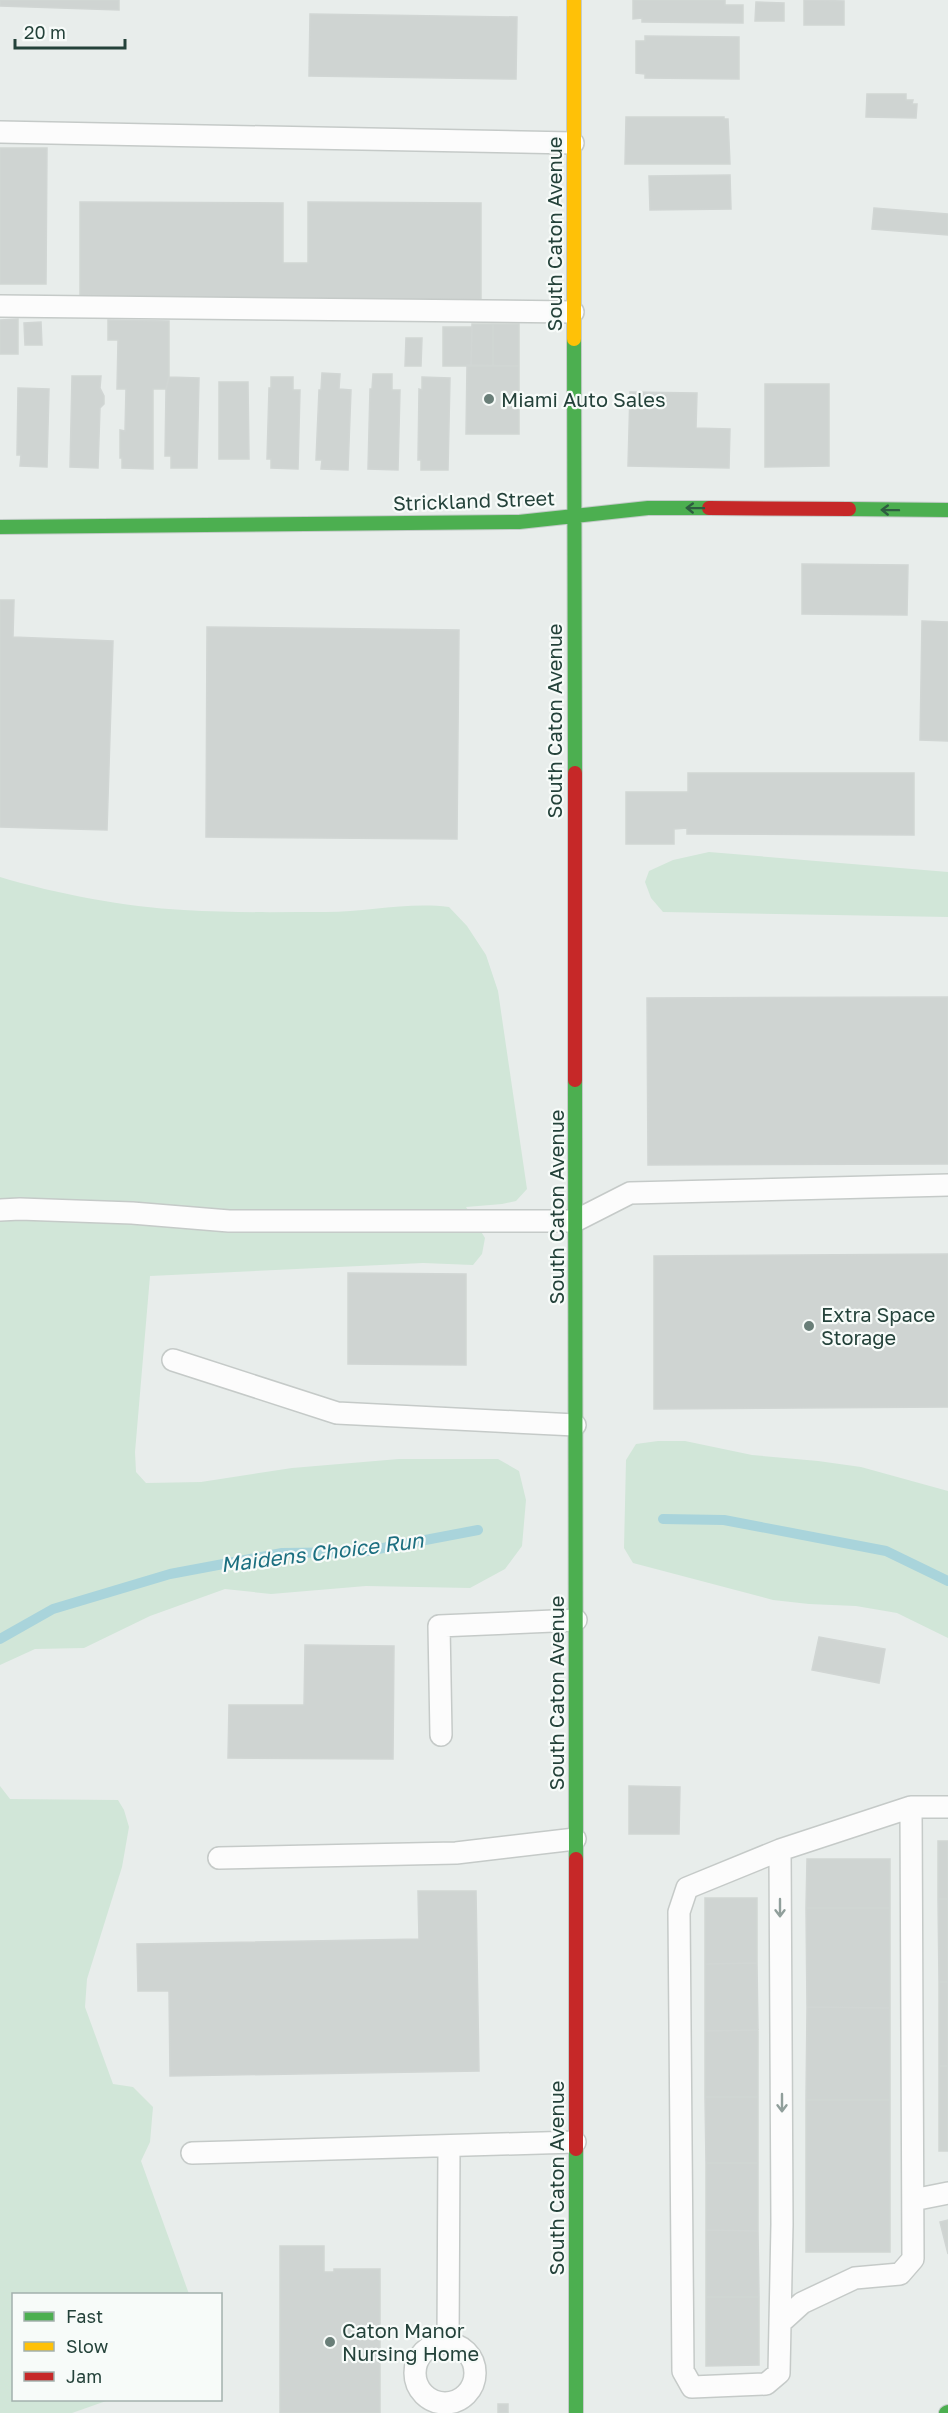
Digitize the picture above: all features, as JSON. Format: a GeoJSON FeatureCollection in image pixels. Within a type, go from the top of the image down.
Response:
{"type":"FeatureCollection","features":[{"type":"Feature","properties":{"kind":"main road","name":"South Caton Avenue"},"geometry":{"type":"LineString","coordinates":[[574,0],[576,2413]]}},
{"type":"Feature","properties":{"kind":"main road","name":"Strickland Street"},"geometry":{"type":"LineString","coordinates":[[0,527],[519,522],[648,508],[948,510]]}},
{"type":"Feature","properties":{"kind":"lane"},"geometry":{"type":"LineString","coordinates":[[0,132],[573,143]]}},
{"type":"Feature","properties":{"kind":"lane"},"geometry":{"type":"LineString","coordinates":[[0,306],[573,312]]}},
{"type":"Feature","properties":{"kind":"lane"},"geometry":{"type":"LineString","coordinates":[[0,1210],[132,1212],[229,1221],[575,1221],[630,1193],[948,1185]]}},
{"type":"Feature","properties":{"kind":"lane"},"geometry":{"type":"LineString","coordinates":[[173,1360],[337,1413],[575,1425]]}},
{"type":"Feature","properties":{"kind":"lane"},"geometry":{"type":"LineString","coordinates":[[441,1735],[439,1626],[576,1620]]}},
{"type":"Feature","properties":{"kind":"lane"},"geometry":{"type":"LineString","coordinates":[[780,1850],[782,2213],[779,2373],[766,2384],[692,2387],[683,2371],[679,1912],[687,1888],[780,1850],[911,1807],[948,1807]]}},
{"type":"Feature","properties":{"kind":"lane"},"geometry":{"type":"LineString","coordinates":[[780,2323],[802,2303],[855,2278],[900,2274],[913,2259],[911,1807]]}},
{"type":"Feature","properties":{"kind":"lane"},"geometry":{"type":"LineString","coordinates":[[219,1858],[456,1852],[575,1839]]}},
{"type":"Feature","properties":{"kind":"lane"},"geometry":{"type":"LineString","coordinates":[[192,2153],[575,2142]]}},
{"type":"Feature","properties":{"kind":"lane"},"geometry":{"type":"LineString","coordinates":[[448,2343],[449,2146]]}},
{"type":"Feature","properties":{"kind":"lane"},"geometry":{"type":"LineString","coordinates":[[913,2200],[948,2193]]}},
{"type":"Feature","properties":{"kind":"green space"},"geometry":{"type":"Polygon","coordinates":[[[709,852],[948,872],[948,917],[663,912],[651,898],[645,882],[649,871],[673,860],[709,852]]]}},
{"type":"Feature","properties":{"kind":"green space"},"geometry":{"type":"Polygon","coordinates":[[[0,877],[91,899],[184,910],[341,912],[402,906],[449,907],[467,926],[486,955],[498,991],[527,1189],[516,1201],[466,1207],[485,1238],[482,1254],[473,1265],[423,1263],[150,1276],[135,1452],[136,1472],[146,1483],[201,1482],[292,1468],[399,1459],[498,1459],[519,1471],[526,1500],[522,1546],[505,1569],[470,1588],[366,1586],[271,1594],[225,1589],[150,1616],[84,1648],[35,1649],[0,1665],[0,877]]]}},
{"type":"Feature","properties":{"kind":"green space"},"geometry":{"type":"Polygon","coordinates":[[[685,1441],[752,1455],[861,1467],[948,1491],[948,1638],[897,1613],[856,1606],[773,1600],[633,1563],[624,1548],[626,1460],[636,1444],[685,1441]]]}},
{"type":"Feature","properties":{"kind":"green space"},"geometry":{"type":"Polygon","coordinates":[[[0,1786],[10,1799],[118,1800],[124,1810],[129,1827],[122,1867],[87,1979],[85,2007],[113,2084],[133,2087],[153,2107],[150,2142],[141,2161],[189,2293],[12,2293],[12,2401],[106,2401],[72,2413],[0,2413],[0,1786]]]}},
{"type":"Feature","properties":{"kind":"building"},"geometry":{"type":"Polygon","coordinates":[[[0,0],[119,0],[119,10],[0,6],[0,0]]]}},
{"type":"Feature","properties":{"kind":"building"},"geometry":{"type":"Polygon","coordinates":[[[633,0],[725,0],[725,5],[743,5],[743,23],[642,22],[642,18],[633,19],[633,0]]]}},
{"type":"Feature","properties":{"kind":"building"},"geometry":{"type":"Polygon","coordinates":[[[804,0],[844,1],[844,25],[804,25],[804,0]]]}},
{"type":"Feature","properties":{"kind":"building"},"geometry":{"type":"Polygon","coordinates":[[[756,2],[784,3],[784,21],[755,21],[756,2]]]}},
{"type":"Feature","properties":{"kind":"building"},"geometry":{"type":"Polygon","coordinates":[[[310,14],[517,17],[516,79],[309,76],[310,14]]]}},
{"type":"Feature","properties":{"kind":"building"},"geometry":{"type":"Polygon","coordinates":[[[645,36],[739,37],[739,79],[645,78],[645,74],[636,73],[636,41],[645,41],[645,36]]]}},
{"type":"Feature","properties":{"kind":"building"},"geometry":{"type":"Polygon","coordinates":[[[867,94],[906,94],[906,100],[913,100],[912,104],[917,104],[916,118],[866,117],[867,94]]]}},
{"type":"Feature","properties":{"kind":"building"},"geometry":{"type":"Polygon","coordinates":[[[626,117],[724,117],[728,119],[730,164],[625,164],[626,117]]]}},
{"type":"Feature","properties":{"kind":"building"},"geometry":{"type":"Polygon","coordinates":[[[0,148],[47,148],[46,284],[0,284],[0,148]]]}},
{"type":"Feature","properties":{"kind":"building"},"geometry":{"type":"Polygon","coordinates":[[[730,175],[731,209],[650,210],[649,176],[730,175]]]}},
{"type":"Feature","properties":{"kind":"building"},"geometry":{"type":"Polygon","coordinates":[[[80,202],[283,203],[283,263],[308,263],[308,202],[481,203],[481,301],[80,300],[80,202]]]}},
{"type":"Feature","properties":{"kind":"building"},"geometry":{"type":"Polygon","coordinates":[[[874,208],[948,214],[948,235],[872,229],[874,208]]]}},
{"type":"Feature","properties":{"kind":"building"},"geometry":{"type":"Polygon","coordinates":[[[18,319],[18,354],[0,354],[0,320],[18,319]]]}},
{"type":"Feature","properties":{"kind":"building"},"geometry":{"type":"Polygon","coordinates":[[[108,320],[169,321],[169,377],[166,389],[153,389],[153,469],[122,468],[120,430],[125,431],[126,389],[117,389],[118,340],[108,340],[108,320]]]}},
{"type":"Feature","properties":{"kind":"building"},"geometry":{"type":"Polygon","coordinates":[[[41,322],[42,345],[25,345],[24,323],[41,322]]]}},
{"type":"Feature","properties":{"kind":"building"},"geometry":{"type":"Polygon","coordinates":[[[472,324],[493,324],[493,366],[471,366],[472,324]]]}},
{"type":"Feature","properties":{"kind":"building"},"geometry":{"type":"Polygon","coordinates":[[[493,324],[519,324],[519,366],[493,366],[493,324]]]}},
{"type":"Feature","properties":{"kind":"building"},"geometry":{"type":"Polygon","coordinates":[[[443,327],[472,327],[471,366],[443,366],[443,327]]]}},
{"type":"Feature","properties":{"kind":"building"},"geometry":{"type":"Polygon","coordinates":[[[406,338],[422,338],[421,366],[405,366],[406,338]]]}},
{"type":"Feature","properties":{"kind":"building"},"geometry":{"type":"Polygon","coordinates":[[[467,365],[519,366],[519,434],[466,434],[467,365]]]}},
{"type":"Feature","properties":{"kind":"building"},"geometry":{"type":"Polygon","coordinates":[[[322,373],[340,374],[339,389],[351,390],[348,470],[321,469],[322,460],[316,460],[319,390],[321,390],[322,373]]]}},
{"type":"Feature","properties":{"kind":"building"},"geometry":{"type":"Polygon","coordinates":[[[373,374],[392,374],[392,390],[400,390],[398,470],[368,469],[370,389],[372,389],[373,374]]]}},
{"type":"Feature","properties":{"kind":"building"},"geometry":{"type":"Polygon","coordinates":[[[72,376],[101,376],[100,388],[104,396],[104,404],[100,408],[98,468],[70,467],[72,376]]]}},
{"type":"Feature","properties":{"kind":"building"},"geometry":{"type":"Polygon","coordinates":[[[169,377],[199,378],[197,468],[171,468],[171,456],[165,456],[166,389],[169,377]]]}},
{"type":"Feature","properties":{"kind":"building"},"geometry":{"type":"Polygon","coordinates":[[[271,377],[293,377],[293,390],[300,390],[298,469],[271,468],[271,459],[267,459],[271,377]]]}},
{"type":"Feature","properties":{"kind":"building"},"geometry":{"type":"Polygon","coordinates":[[[422,377],[450,378],[448,470],[421,470],[421,460],[418,460],[419,389],[422,390],[422,377]]]}},
{"type":"Feature","properties":{"kind":"building"},"geometry":{"type":"Polygon","coordinates":[[[219,382],[248,382],[249,459],[219,459],[219,382]]]}},
{"type":"Feature","properties":{"kind":"building"},"geometry":{"type":"Polygon","coordinates":[[[765,384],[829,384],[829,466],[765,467],[765,384]]]}},
{"type":"Feature","properties":{"kind":"building"},"geometry":{"type":"Polygon","coordinates":[[[18,388],[49,389],[47,467],[20,466],[21,455],[17,455],[18,388]]]}},
{"type":"Feature","properties":{"kind":"building"},"geometry":{"type":"Polygon","coordinates":[[[630,392],[697,393],[696,428],[730,429],[729,468],[628,466],[630,392]]]}},
{"type":"Feature","properties":{"kind":"building"},"geometry":{"type":"Polygon","coordinates":[[[802,564],[908,565],[907,615],[802,614],[802,564]]]}},
{"type":"Feature","properties":{"kind":"building"},"geometry":{"type":"Polygon","coordinates":[[[0,600],[14,600],[13,637],[113,641],[107,830],[0,827],[0,600]]]}},
{"type":"Feature","properties":{"kind":"building"},"geometry":{"type":"Polygon","coordinates":[[[922,621],[948,622],[948,741],[920,740],[922,621]]]}},
{"type":"Feature","properties":{"kind":"building"},"geometry":{"type":"Polygon","coordinates":[[[207,627],[459,630],[457,839],[206,837],[207,627]]]}},
{"type":"Feature","properties":{"kind":"building"},"geometry":{"type":"Polygon","coordinates":[[[688,773],[914,773],[914,835],[687,834],[687,828],[674,829],[674,844],[626,844],[626,792],[688,792],[688,773]]]}},
{"type":"Feature","properties":{"kind":"building"},"geometry":{"type":"Polygon","coordinates":[[[948,997],[948,1164],[648,1165],[647,998],[948,997]]]}},
{"type":"Feature","properties":{"kind":"building"},"geometry":{"type":"Polygon","coordinates":[[[948,1254],[948,1407],[654,1409],[654,1256],[948,1254]]]}},
{"type":"Feature","properties":{"kind":"building"},"geometry":{"type":"Polygon","coordinates":[[[348,1273],[466,1274],[466,1365],[348,1364],[348,1273]]]}},
{"type":"Feature","properties":{"kind":"building"},"geometry":{"type":"Polygon","coordinates":[[[819,1637],[885,1649],[879,1683],[812,1670],[819,1637]]]}},
{"type":"Feature","properties":{"kind":"building"},"geometry":{"type":"Polygon","coordinates":[[[305,1645],[394,1646],[393,1759],[228,1758],[229,1705],[304,1705],[305,1645]]]}},
{"type":"Feature","properties":{"kind":"building"},"geometry":{"type":"Polygon","coordinates":[[[629,1786],[680,1787],[679,1834],[629,1834],[629,1786]]]}},
{"type":"Feature","properties":{"kind":"building"},"geometry":{"type":"Polygon","coordinates":[[[938,1841],[948,1841],[948,1899],[938,1899],[938,1841]]]}},
{"type":"Feature","properties":{"kind":"building"},"geometry":{"type":"Polygon","coordinates":[[[807,1859],[890,1859],[890,1908],[806,1908],[807,1859]]]}},
{"type":"Feature","properties":{"kind":"building"},"geometry":{"type":"Polygon","coordinates":[[[418,1891],[476,1891],[479,2071],[170,2076],[169,1991],[138,1991],[137,1944],[419,1939],[418,1891]]]}},
{"type":"Feature","properties":{"kind":"building"},"geometry":{"type":"Polygon","coordinates":[[[705,1898],[757,1898],[757,1963],[705,1964],[705,1898]]]}},
{"type":"Feature","properties":{"kind":"building"},"geometry":{"type":"Polygon","coordinates":[[[938,1899],[948,1899],[948,1982],[939,1982],[938,1899]]]}},
{"type":"Feature","properties":{"kind":"building"},"geometry":{"type":"Polygon","coordinates":[[[806,1908],[890,1908],[890,2008],[807,2007],[806,1908]]]}},
{"type":"Feature","properties":{"kind":"building"},"geometry":{"type":"Polygon","coordinates":[[[757,1963],[758,2030],[705,2031],[705,1964],[757,1963]]]}},
{"type":"Feature","properties":{"kind":"building"},"geometry":{"type":"Polygon","coordinates":[[[939,1982],[948,1982],[948,2066],[939,2066],[939,1982]]]}},
{"type":"Feature","properties":{"kind":"building"},"geometry":{"type":"Polygon","coordinates":[[[807,2007],[890,2008],[890,2100],[806,2100],[807,2007]]]}},
{"type":"Feature","properties":{"kind":"building"},"geometry":{"type":"Polygon","coordinates":[[[758,2030],[758,2097],[705,2097],[705,2031],[758,2030]]]}},
{"type":"Feature","properties":{"kind":"building"},"geometry":{"type":"Polygon","coordinates":[[[939,2066],[948,2066],[948,2151],[939,2151],[939,2066]]]}},
{"type":"Feature","properties":{"kind":"building"},"geometry":{"type":"Polygon","coordinates":[[[705,2097],[758,2097],[758,2163],[706,2163],[705,2097]]]}},
{"type":"Feature","properties":{"kind":"building"},"geometry":{"type":"Polygon","coordinates":[[[806,2100],[890,2100],[890,2252],[806,2252],[806,2100]]]}},
{"type":"Feature","properties":{"kind":"building"},"geometry":{"type":"Polygon","coordinates":[[[706,2163],[758,2163],[758,2231],[706,2230],[706,2163]]]}},
{"type":"Feature","properties":{"kind":"building"},"geometry":{"type":"Polygon","coordinates":[[[948,2220],[948,2254],[940,2222],[948,2220]]]}},
{"type":"Feature","properties":{"kind":"building"},"geometry":{"type":"Polygon","coordinates":[[[706,2230],[758,2231],[759,2297],[706,2297],[706,2230]]]}},
{"type":"Feature","properties":{"kind":"building","name":"Caton Manor Nursing Home"},"geometry":{"type":"Polygon","coordinates":[[[280,2246],[324,2246],[324,2272],[334,2272],[334,2269],[380,2269],[380,2413],[280,2413],[280,2246]]]}},
{"type":"Feature","properties":{"kind":"building"},"geometry":{"type":"Polygon","coordinates":[[[706,2297],[759,2297],[759,2365],[706,2366],[706,2297]]]}},
{"type":"Feature","properties":{"kind":"building"},"geometry":{"type":"Polygon","coordinates":[[[498,2404],[508,2404],[508,2413],[498,2413],[498,2404]]]}},
{"type":"Feature","properties":{"kind":"waterway","name":"Maidens Choice Run"},"geometry":{"type":"LineString","coordinates":[[663,1519],[724,1520],[886,1551],[948,1581]]}},
{"type":"Feature","properties":{"kind":"waterway","name":"Maidens Choice Run"},"geometry":{"type":"LineString","coordinates":[[0,1639],[53,1609],[170,1574],[282,1553],[362,1552],[478,1530]]}},
{"type":"Feature","properties":{"kind":"traffic: fast"},"geometry":{"type":"LineString","coordinates":[[574,339],[575,773]]}},
{"type":"Feature","properties":{"kind":"traffic: fast"},"geometry":{"type":"LineString","coordinates":[[0,527],[519,522],[648,508],[709,508]]}},
{"type":"Feature","properties":{"kind":"traffic: fast"},"geometry":{"type":"LineString","coordinates":[[849,509],[948,510]]}},
{"type":"Feature","properties":{"kind":"traffic: fast"},"geometry":{"type":"LineString","coordinates":[[575,1080],[576,1859]]}},
{"type":"Feature","properties":{"kind":"traffic: fast"},"geometry":{"type":"LineString","coordinates":[[576,2149],[576,2413]]}},
{"type":"Feature","properties":{"kind":"traffic: slow"},"geometry":{"type":"LineString","coordinates":[[574,0],[574,339]]}},
{"type":"Feature","properties":{"kind":"traffic: jam"},"geometry":{"type":"LineString","coordinates":[[709,508],[849,509]]}},
{"type":"Feature","properties":{"kind":"traffic: jam"},"geometry":{"type":"LineString","coordinates":[[575,773],[575,1080]]}},
{"type":"Feature","properties":{"kind":"traffic: jam"},"geometry":{"type":"LineString","coordinates":[[576,1859],[576,2149]]}},
{"type":"Feature","properties":{"kind":"place","name":"Miami Auto Sales"},"geometry":{"type":"Point","coordinates":[489,399]}},
{"type":"Feature","properties":{"kind":"place","name":"Extra Space Storage"},"geometry":{"type":"Point","coordinates":[809,1326]}},
{"type":"Feature","properties":{"kind":"place","name":"Caton Manor Nursing Home"},"geometry":{"type":"Point","coordinates":[330,2342]}}]}
